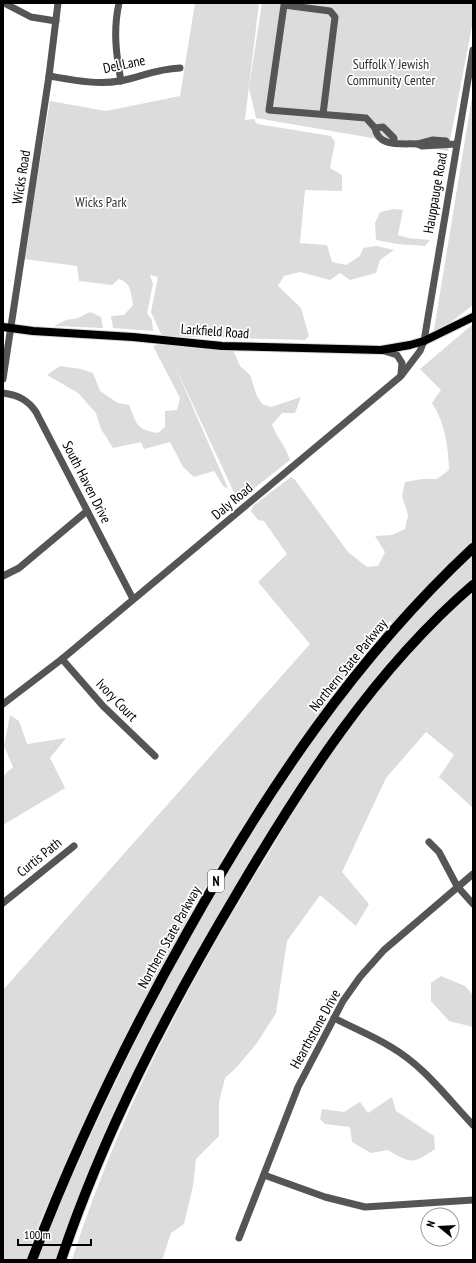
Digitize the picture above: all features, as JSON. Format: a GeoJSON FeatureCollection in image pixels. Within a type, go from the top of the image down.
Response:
{"type":"FeatureCollection","features":[{"type":"Feature","properties":{"kind":"highway","name":"Northern State Parkway"},"geometry":{"type":"LineString","coordinates":[[32,1260],[69,1170],[124,1050],[180,945],[242,838],[301,748],[343,691],[412,610],[473,548]]}},
{"type":"Feature","properties":{"kind":"highway","name":"N"},"geometry":{"type":"LineString","coordinates":[[61,1260],[100,1158],[138,1076],[187,981],[265,847],[313,772],[356,710],[414,642],[473,585]]}},
{"type":"Feature","properties":{"kind":"main road"},"geometry":{"type":"LineString","coordinates":[[424,341],[473,317]]}},
{"type":"Feature","properties":{"kind":"main road","name":"Larkfield Road"},"geometry":{"type":"LineString","coordinates":[[7,327],[33,331],[133,337],[222,346],[381,350],[424,341]]}},
{"type":"Feature","properties":{"kind":"street"},"geometry":{"type":"LineString","coordinates":[[4,3],[31,17],[56,21]]}},
{"type":"Feature","properties":{"kind":"street","name":"Wicks Road"},"geometry":{"type":"LineString","coordinates":[[3,379],[7,327],[49,76],[58,3]]}},
{"type":"Feature","properties":{"kind":"street"},"geometry":{"type":"LineString","coordinates":[[120,3],[115,36],[121,81]]}},
{"type":"Feature","properties":{"kind":"street"},"geometry":{"type":"LineString","coordinates":[[323,114],[335,17],[330,11],[284,5],[269,110],[366,118],[375,128],[383,127],[394,138],[394,143],[418,144],[433,140],[446,141],[447,143],[456,144]]}},
{"type":"Feature","properties":{"kind":"street","name":"Hauppauge Road"},"geometry":{"type":"LineString","coordinates":[[424,341],[473,50]]}},
{"type":"Feature","properties":{"kind":"street","name":"Del Lane"},"geometry":{"type":"LineString","coordinates":[[49,76],[90,82],[121,81],[156,70],[180,68]]}},
{"type":"Feature","properties":{"kind":"street","name":"Daly Road"},"geometry":{"type":"LineString","coordinates":[[3,704],[62,659],[401,376],[420,351],[424,341]]}},
{"type":"Feature","properties":{"kind":"street"},"geometry":{"type":"LineString","coordinates":[[381,350],[397,355],[402,363],[401,376]]}},
{"type":"Feature","properties":{"kind":"street","name":"South Haven Drive"},"geometry":{"type":"LineString","coordinates":[[3,393],[20,397],[31,404],[133,599]]}},
{"type":"Feature","properties":{"kind":"street"},"geometry":{"type":"LineString","coordinates":[[3,576],[19,568],[87,511]]}},
{"type":"Feature","properties":{"kind":"street","name":"Ivory Court"},"geometry":{"type":"LineString","coordinates":[[62,659],[103,706],[155,756]]}},
{"type":"Feature","properties":{"kind":"street"},"geometry":{"type":"LineString","coordinates":[[429,842],[438,852],[457,886],[473,904]]}},
{"type":"Feature","properties":{"kind":"street","name":"Curtis Path"},"geometry":{"type":"LineString","coordinates":[[3,903],[74,846]]}},
{"type":"Feature","properties":{"kind":"street","name":"Hearthstone Drive"},"geometry":{"type":"LineString","coordinates":[[239,1238],[298,1087],[343,1001],[360,977],[384,950],[457,886],[473,874]]}},
{"type":"Feature","properties":{"kind":"street"},"geometry":{"type":"LineString","coordinates":[[334,1018],[392,1047],[427,1075],[473,1125]]}},
{"type":"Feature","properties":{"kind":"street"},"geometry":{"type":"LineString","coordinates":[[264,1175],[325,1197],[365,1207],[473,1200]]}},
{"type":"Feature","properties":{"kind":"green space","name":"Wicks Park"},"geometry":{"type":"Polygon","coordinates":[[[195,3],[259,3],[245,120],[254,119],[257,124],[331,136],[335,142],[330,168],[342,175],[342,191],[305,190],[300,243],[327,245],[332,262],[346,265],[360,256],[363,248],[376,246],[394,250],[380,260],[376,273],[350,280],[340,273],[330,280],[300,272],[284,276],[278,286],[301,308],[309,336],[305,340],[162,336],[151,312],[158,277],[150,275],[153,284],[147,313],[152,320],[153,331],[113,328],[111,316],[124,315],[133,305],[130,289],[126,283],[119,279],[112,285],[79,281],[77,266],[24,259],[50,101],[106,111],[180,96],[195,3]]]}},
{"type":"Feature","properties":{"kind":"green space","name":"Suffolk Y Jewish Community Center"},"geometry":{"type":"Polygon","coordinates":[[[262,3],[473,3],[473,21],[448,151],[256,118],[249,88],[262,3]]]}},
{"type":"Feature","properties":{"kind":"green space"},"geometry":{"type":"Polygon","coordinates":[[[473,91],[473,305],[433,336],[473,91]]]}},
{"type":"Feature","properties":{"kind":"green space"},"geometry":{"type":"Polygon","coordinates":[[[394,209],[403,210],[398,235],[408,238],[430,240],[425,246],[398,244],[376,240],[375,223],[380,212],[394,209]]]}},
{"type":"Feature","properties":{"kind":"green space"},"geometry":{"type":"Polygon","coordinates":[[[90,312],[101,317],[103,328],[54,326],[66,320],[78,318],[90,312]]]}},
{"type":"Feature","properties":{"kind":"green space"},"geometry":{"type":"Polygon","coordinates":[[[473,324],[473,543],[416,598],[393,624],[390,621],[332,695],[246,821],[198,899],[69,1155],[36,1231],[26,1260],[3,1260],[3,990],[310,644],[258,582],[287,554],[264,521],[258,520],[251,511],[253,506],[291,477],[295,480],[348,552],[367,567],[378,566],[385,552],[375,536],[392,535],[405,529],[408,515],[402,496],[405,482],[422,479],[437,479],[449,470],[448,452],[443,427],[432,403],[441,390],[420,369],[473,324]]]}},
{"type":"Feature","properties":{"kind":"green space"},"geometry":{"type":"Polygon","coordinates":[[[164,343],[232,348],[240,366],[250,375],[257,396],[262,404],[271,407],[301,397],[295,413],[282,413],[272,425],[290,460],[238,501],[174,364],[228,488],[224,487],[214,471],[194,477],[183,467],[170,442],[144,449],[141,442],[113,448],[101,429],[96,413],[78,393],[47,375],[60,366],[81,369],[93,373],[100,391],[118,403],[129,405],[138,425],[145,430],[158,433],[165,427],[165,411],[177,410],[180,398],[153,346],[164,343]]]}},
{"type":"Feature","properties":{"kind":"green space"},"geometry":{"type":"Polygon","coordinates":[[[473,554],[473,582],[326,747],[162,1021],[59,1260],[38,1260],[81,1155],[105,1104],[151,1010],[218,886],[294,767],[357,680],[402,627],[473,554]]]}},
{"type":"Feature","properties":{"kind":"green space"},"geometry":{"type":"Polygon","coordinates":[[[473,593],[473,808],[439,777],[454,755],[426,732],[386,778],[342,872],[369,904],[356,926],[320,895],[287,941],[276,1013],[257,1043],[236,1068],[225,1078],[219,1102],[219,1136],[196,1159],[193,1186],[184,1224],[171,1233],[162,1260],[72,1260],[110,1154],[133,1103],[182,1002],[238,904],[316,775],[336,744],[361,710],[406,657],[473,593]]]}},
{"type":"Feature","properties":{"kind":"green space"},"geometry":{"type":"Polygon","coordinates":[[[10,715],[19,721],[27,744],[66,738],[50,758],[65,788],[3,825],[3,776],[13,767],[4,746],[10,715]]]}},
{"type":"Feature","properties":{"kind":"green space"},"geometry":{"type":"Polygon","coordinates":[[[441,976],[465,986],[473,995],[473,1027],[449,1021],[431,1001],[431,983],[441,976]]]}},
{"type":"Feature","properties":{"kind":"green space"},"geometry":{"type":"Polygon","coordinates":[[[392,1097],[396,1111],[434,1136],[435,1149],[417,1160],[407,1160],[388,1150],[371,1153],[352,1142],[350,1127],[325,1124],[320,1119],[322,1109],[344,1112],[360,1102],[368,1113],[392,1097]]]}}]}
